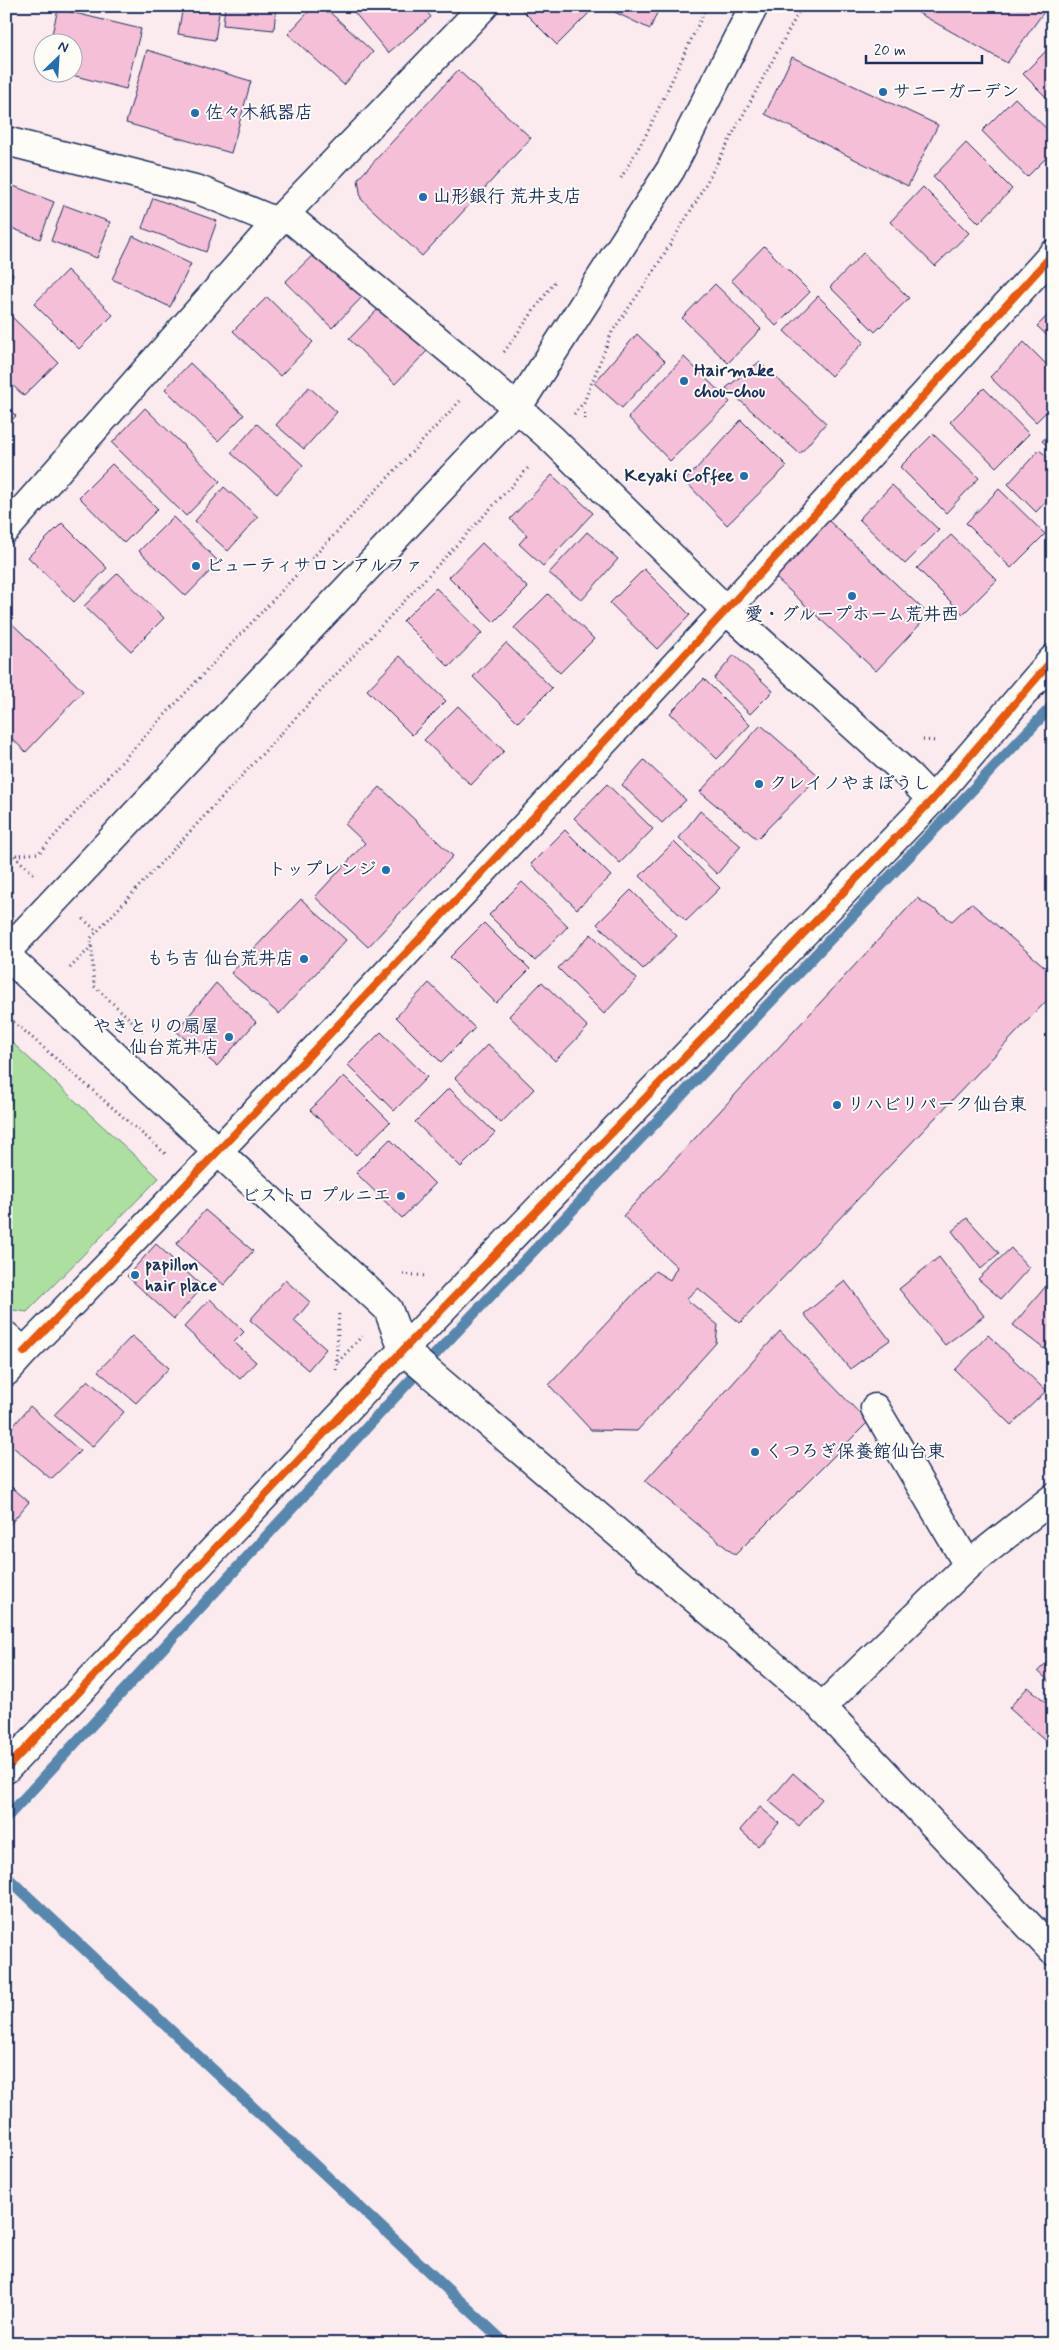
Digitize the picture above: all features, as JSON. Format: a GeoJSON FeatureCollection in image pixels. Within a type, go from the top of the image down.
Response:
{"type":"FeatureCollection","features":[{"type":"Feature","properties":{"kind":"street"},"geometry":{"type":"LineString","coordinates":[[6,530],[281,218],[484,6]]}},
{"type":"Feature","properties":{"kind":"street"},"geometry":{"type":"LineString","coordinates":[[754,6],[671,169],[517,408],[6,954],[388,1309],[406,1353],[822,1707],[1053,1951]]}},
{"type":"Feature","properties":{"kind":"street"},"geometry":{"type":"LineString","coordinates":[[6,141],[199,190],[281,218],[517,408],[552,439],[727,611],[908,775],[932,800]]}},
{"type":"Feature","properties":{"kind":"street"},"geometry":{"type":"LineString","coordinates":[[6,1372],[15,1344],[219,1150],[727,611],[1053,254]]}},
{"type":"Feature","properties":{"kind":"street"},"geometry":{"type":"LineString","coordinates":[[6,1769],[406,1353],[932,800],[1053,659]]}},
{"type":"Feature","properties":{"kind":"street"},"geometry":{"type":"LineString","coordinates":[[875,1408],[968,1565]]}},
{"type":"Feature","properties":{"kind":"street"},"geometry":{"type":"LineString","coordinates":[[822,1707],[968,1565],[1053,1498]]}},
{"type":"Feature","properties":{"kind":"path"},"geometry":{"type":"LineString","coordinates":[[620,180],[647,132],[707,6]]}},
{"type":"Feature","properties":{"kind":"path"},"geometry":{"type":"LineString","coordinates":[[500,358],[558,277]]}},
{"type":"Feature","properties":{"kind":"path"},"geometry":{"type":"LineString","coordinates":[[6,856],[39,853],[145,736],[463,398]]}},
{"type":"Feature","properties":{"kind":"path"},"geometry":{"type":"LineString","coordinates":[[150,1038],[94,986],[92,938],[535,460]]}},
{"type":"Feature","properties":{"kind":"path"},"geometry":{"type":"LineString","coordinates":[[6,1015],[169,1157]]}},
{"type":"Feature","properties":{"kind":"path"},"geometry":{"type":"LineString","coordinates":[[402,1274],[428,1276]]}},
{"type":"Feature","properties":{"kind":"path"},"geometry":{"type":"LineString","coordinates":[[332,1305],[339,1311],[336,1372]]}},
{"type":"Feature","properties":{"kind":"green space"},"geometry":{"type":"Polygon","coordinates":[[[6,1037],[159,1178],[27,1312],[6,1309],[6,1037]]]}},
{"type":"Feature","properties":{"kind":"building"},"geometry":{"type":"Polygon","coordinates":[[[183,6],[220,6],[215,40],[178,34],[183,6]]]}},
{"type":"Feature","properties":{"kind":"building"},"geometry":{"type":"Polygon","coordinates":[[[225,6],[276,6],[274,30],[223,25],[225,6]]]}},
{"type":"Feature","properties":{"kind":"building"},"geometry":{"type":"Polygon","coordinates":[[[314,6],[323,6],[373,52],[344,85],[288,34],[314,6]]]}},
{"type":"Feature","properties":{"kind":"building"},"geometry":{"type":"Polygon","coordinates":[[[349,6],[422,6],[431,17],[388,53],[349,6]]]}},
{"type":"Feature","properties":{"kind":"building"},"geometry":{"type":"Polygon","coordinates":[[[518,6],[596,6],[557,45],[518,6]]]}},
{"type":"Feature","properties":{"kind":"building"},"geometry":{"type":"Polygon","coordinates":[[[602,6],[660,6],[650,29],[602,6]]]}},
{"type":"Feature","properties":{"kind":"building"},"geometry":{"type":"Polygon","coordinates":[[[906,6],[1048,6],[1007,63],[906,6]]]}},
{"type":"Feature","properties":{"kind":"building"},"geometry":{"type":"Polygon","coordinates":[[[58,9],[141,29],[126,89],[82,78],[82,32],[52,32],[58,9]]]}},
{"type":"Feature","properties":{"kind":"building"},"geometry":{"type":"Polygon","coordinates":[[[1053,44],[1053,104],[1023,74],[1053,44]]]}},
{"type":"Feature","properties":{"kind":"building"},"geometry":{"type":"Polygon","coordinates":[[[147,50],[251,81],[231,153],[126,123],[147,50]]]}},
{"type":"Feature","properties":{"kind":"building"},"geometry":{"type":"Polygon","coordinates":[[[792,57],[938,125],[908,186],[765,114],[792,57]]]}},
{"type":"Feature","properties":{"kind":"building"},"geometry":{"type":"Polygon","coordinates":[[[458,70],[531,138],[422,256],[361,199],[358,179],[458,70]]]}},
{"type":"Feature","properties":{"kind":"building"},"geometry":{"type":"Polygon","coordinates":[[[1015,98],[1053,135],[1053,151],[1027,177],[982,131],[1015,98]]]}},
{"type":"Feature","properties":{"kind":"building"},"geometry":{"type":"Polygon","coordinates":[[[966,143],[1012,189],[979,223],[933,177],[966,143]]]}},
{"type":"Feature","properties":{"kind":"building"},"geometry":{"type":"Polygon","coordinates":[[[6,183],[54,202],[40,239],[6,226],[6,183]]]}},
{"type":"Feature","properties":{"kind":"building"},"geometry":{"type":"Polygon","coordinates":[[[923,187],[969,233],[935,266],[890,222],[923,187]]]}},
{"type":"Feature","properties":{"kind":"building"},"geometry":{"type":"Polygon","coordinates":[[[153,198],[217,221],[206,252],[142,228],[153,198]]]}},
{"type":"Feature","properties":{"kind":"building"},"geometry":{"type":"Polygon","coordinates":[[[64,205],[110,222],[97,258],[51,241],[64,205]]]}},
{"type":"Feature","properties":{"kind":"building"},"geometry":{"type":"Polygon","coordinates":[[[133,236],[191,264],[170,307],[112,279],[133,236]]]}},
{"type":"Feature","properties":{"kind":"building"},"geometry":{"type":"Polygon","coordinates":[[[764,246],[810,292],[776,326],[731,280],[764,246]]]}},
{"type":"Feature","properties":{"kind":"building"},"geometry":{"type":"Polygon","coordinates":[[[319,249],[365,294],[332,328],[285,282],[319,249]]]}},
{"type":"Feature","properties":{"kind":"building"},"geometry":{"type":"Polygon","coordinates":[[[863,253],[909,298],[875,332],[830,287],[863,253]]]}},
{"type":"Feature","properties":{"kind":"building"},"geometry":{"type":"Polygon","coordinates":[[[67,270],[113,315],[79,349],[34,304],[67,270]]]}},
{"type":"Feature","properties":{"kind":"building"},"geometry":{"type":"Polygon","coordinates":[[[6,272],[13,274],[6,293],[6,272]]]}},
{"type":"Feature","properties":{"kind":"building"},"geometry":{"type":"Polygon","coordinates":[[[715,284],[761,329],[728,363],[682,318],[715,284]]]}},
{"type":"Feature","properties":{"kind":"building"},"geometry":{"type":"Polygon","coordinates":[[[818,296],[864,342],[831,376],[784,331],[818,296]]]}},
{"type":"Feature","properties":{"kind":"building"},"geometry":{"type":"Polygon","coordinates":[[[267,297],[313,342],[280,376],[233,331],[267,297]]]}},
{"type":"Feature","properties":{"kind":"building"},"geometry":{"type":"Polygon","coordinates":[[[382,305],[428,350],[395,384],[349,339],[382,305]]]}},
{"type":"Feature","properties":{"kind":"building"},"geometry":{"type":"Polygon","coordinates":[[[1053,310],[1053,341],[1037,326],[1053,310]]]}},
{"type":"Feature","properties":{"kind":"building"},"geometry":{"type":"Polygon","coordinates":[[[12,317],[58,362],[24,396],[6,379],[6,323],[12,317]]]}},
{"type":"Feature","properties":{"kind":"building"},"geometry":{"type":"Polygon","coordinates":[[[637,334],[665,361],[622,408],[594,383],[637,334]]]}},
{"type":"Feature","properties":{"kind":"building"},"geometry":{"type":"Polygon","coordinates":[[[1024,342],[1053,371],[1053,405],[1036,422],[990,377],[1024,342]]]}},
{"type":"Feature","properties":{"kind":"building"},"geometry":{"type":"Polygon","coordinates":[[[684,357],[730,402],[670,461],[628,417],[684,357]]]}},
{"type":"Feature","properties":{"kind":"building"},"geometry":{"type":"Polygon","coordinates":[[[759,362],[826,423],[800,454],[726,388],[759,362]]]}},
{"type":"Feature","properties":{"kind":"building"},"geometry":{"type":"Polygon","coordinates":[[[190,363],[244,415],[218,441],[165,389],[190,363]]]}},
{"type":"Feature","properties":{"kind":"building"},"geometry":{"type":"Polygon","coordinates":[[[309,387],[337,412],[304,449],[276,425],[309,387]]]}},
{"type":"Feature","properties":{"kind":"building"},"geometry":{"type":"Polygon","coordinates":[[[984,388],[1029,434],[996,467],[950,422],[984,388]]]}},
{"type":"Feature","properties":{"kind":"building"},"geometry":{"type":"Polygon","coordinates":[[[6,406],[16,416],[6,426],[6,406]]]}},
{"type":"Feature","properties":{"kind":"building"},"geometry":{"type":"Polygon","coordinates":[[[145,408],[220,481],[186,516],[112,443],[145,408]]]}},
{"type":"Feature","properties":{"kind":"building"},"geometry":{"type":"Polygon","coordinates":[[[741,420],[787,466],[727,525],[685,481],[741,420]]]}},
{"type":"Feature","properties":{"kind":"building"},"geometry":{"type":"Polygon","coordinates":[[[257,424],[303,465],[277,494],[231,453],[257,424]]]}},
{"type":"Feature","properties":{"kind":"building"},"geometry":{"type":"Polygon","coordinates":[[[1053,431],[1053,451],[1042,441],[1053,431]]]}},
{"type":"Feature","properties":{"kind":"building"},"geometry":{"type":"Polygon","coordinates":[[[933,434],[979,478],[946,513],[900,467],[933,434]]]}},
{"type":"Feature","properties":{"kind":"building"},"geometry":{"type":"Polygon","coordinates":[[[1039,450],[1053,461],[1053,494],[1036,512],[1008,484],[1039,450]]]}},
{"type":"Feature","properties":{"kind":"building"},"geometry":{"type":"Polygon","coordinates":[[[112,464],[158,509],[124,543],[79,497],[112,464]]]}},
{"type":"Feature","properties":{"kind":"building"},"geometry":{"type":"Polygon","coordinates":[[[552,475],[593,513],[543,566],[519,544],[527,535],[510,519],[552,475]]]}},
{"type":"Feature","properties":{"kind":"building"},"geometry":{"type":"Polygon","coordinates":[[[892,485],[939,530],[905,564],[859,519],[892,485]]]}},
{"type":"Feature","properties":{"kind":"building"},"geometry":{"type":"Polygon","coordinates":[[[224,487],[258,517],[228,551],[195,521],[224,487]]]}},
{"type":"Feature","properties":{"kind":"building"},"geometry":{"type":"Polygon","coordinates":[[[999,489],[1045,534],[1011,568],[966,523],[999,489]]]}},
{"type":"Feature","properties":{"kind":"building"},"geometry":{"type":"Polygon","coordinates":[[[173,517],[219,562],[186,596],[139,551],[173,517]]]}},
{"type":"Feature","properties":{"kind":"building","name":"愛・グループホーム荒井西"},"geometry":{"type":"Polygon","coordinates":[[[828,520],[929,615],[876,671],[775,577],[828,520]]]}},
{"type":"Feature","properties":{"kind":"building"},"geometry":{"type":"Polygon","coordinates":[[[62,523],[107,568],[74,602],[28,557],[62,523]]]}},
{"type":"Feature","properties":{"kind":"building"},"geometry":{"type":"Polygon","coordinates":[[[587,532],[618,559],[582,600],[549,573],[587,532]]]}},
{"type":"Feature","properties":{"kind":"building"},"geometry":{"type":"Polygon","coordinates":[[[951,535],[997,580],[963,614],[917,568],[951,535]]]}},
{"type":"Feature","properties":{"kind":"building"},"geometry":{"type":"Polygon","coordinates":[[[482,543],[528,588],[494,622],[449,577],[482,543]]]}},
{"type":"Feature","properties":{"kind":"building"},"geometry":{"type":"Polygon","coordinates":[[[644,569],[690,615],[657,649],[610,603],[644,569]]]}},
{"type":"Feature","properties":{"kind":"building"},"geometry":{"type":"Polygon","coordinates":[[[118,573],[164,618],[131,651],[84,606],[118,573]]]}},
{"type":"Feature","properties":{"kind":"building"},"geometry":{"type":"Polygon","coordinates":[[[436,588],[482,633],[449,667],[403,621],[436,588]]]}},
{"type":"Feature","properties":{"kind":"building"},"geometry":{"type":"Polygon","coordinates":[[[548,594],[594,639],[560,673],[514,628],[548,594]]]}},
{"type":"Feature","properties":{"kind":"building"},"geometry":{"type":"Polygon","coordinates":[[[6,618],[83,691],[26,752],[6,733],[6,618]]]}},
{"type":"Feature","properties":{"kind":"building"},"geometry":{"type":"Polygon","coordinates":[[[506,643],[552,688],[518,722],[473,677],[506,643]]]}},
{"type":"Feature","properties":{"kind":"building"},"geometry":{"type":"Polygon","coordinates":[[[734,655],[773,691],[750,714],[714,679],[734,655]]]}},
{"type":"Feature","properties":{"kind":"building"},"geometry":{"type":"Polygon","coordinates":[[[400,656],[446,701],[412,735],[367,690],[400,656]]]}},
{"type":"Feature","properties":{"kind":"building"},"geometry":{"type":"Polygon","coordinates":[[[704,679],[750,725],[717,759],[670,713],[704,679]]]}},
{"type":"Feature","properties":{"kind":"building"},"geometry":{"type":"Polygon","coordinates":[[[458,706],[504,751],[471,785],[424,740],[458,706]]]}},
{"type":"Feature","properties":{"kind":"building","name":"クレイノやまぼうし"},"geometry":{"type":"Polygon","coordinates":[[[761,725],[819,776],[757,839],[700,792],[761,725]]]}},
{"type":"Feature","properties":{"kind":"building"},"geometry":{"type":"Polygon","coordinates":[[[644,760],[686,800],[662,823],[622,785],[644,760]]]}},
{"type":"Feature","properties":{"kind":"building"},"geometry":{"type":"Polygon","coordinates":[[[607,784],[653,829],[620,863],[574,818],[607,784]]]}},
{"type":"Feature","properties":{"kind":"building"},"geometry":{"type":"Polygon","coordinates":[[[380,787],[453,856],[368,947],[315,897],[365,843],[345,824],[380,787]]]}},
{"type":"Feature","properties":{"kind":"building"},"geometry":{"type":"Polygon","coordinates":[[[700,811],[741,846],[717,874],[679,838],[700,811]]]}},
{"type":"Feature","properties":{"kind":"building"},"geometry":{"type":"Polygon","coordinates":[[[565,830],[611,876],[577,909],[531,864],[565,830]]]}},
{"type":"Feature","properties":{"kind":"building"},"geometry":{"type":"Polygon","coordinates":[[[674,842],[720,888],[686,921],[640,876],[674,842]]]}},
{"type":"Feature","properties":{"kind":"building"},"geometry":{"type":"Polygon","coordinates":[[[522,882],[568,926],[535,961],[489,915],[522,882]]]}},
{"type":"Feature","properties":{"kind":"building"},"geometry":{"type":"Polygon","coordinates":[[[631,890],[677,936],[643,969],[597,924],[631,890]]]}},
{"type":"Feature","properties":{"kind":"building","name":"リハビリパーク仙台東"},"geometry":{"type":"Polygon","coordinates":[[[917,898],[952,921],[971,903],[1053,974],[1053,994],[740,1323],[698,1288],[686,1299],[718,1325],[716,1343],[637,1431],[591,1430],[549,1385],[655,1271],[670,1280],[677,1267],[623,1216],[917,898]]]}},
{"type":"Feature","properties":{"kind":"building"},"geometry":{"type":"Polygon","coordinates":[[[301,899],[346,940],[279,1014],[231,973],[301,899]]]}},
{"type":"Feature","properties":{"kind":"building"},"geometry":{"type":"Polygon","coordinates":[[[484,923],[530,969],[496,1003],[450,957],[484,923]]]}},
{"type":"Feature","properties":{"kind":"building"},"geometry":{"type":"Polygon","coordinates":[[[591,934],[637,979],[604,1014],[558,968],[591,934]]]}},
{"type":"Feature","properties":{"kind":"building"},"geometry":{"type":"Polygon","coordinates":[[[542,982],[588,1027],[555,1061],[509,1016],[542,982]]]}},
{"type":"Feature","properties":{"kind":"building"},"geometry":{"type":"Polygon","coordinates":[[[216,983],[256,1022],[217,1066],[176,1031],[216,983]]]}},
{"type":"Feature","properties":{"kind":"building"},"geometry":{"type":"Polygon","coordinates":[[[429,983],[475,1028],[441,1062],[396,1017],[429,983]]]}},
{"type":"Feature","properties":{"kind":"building"},"geometry":{"type":"Polygon","coordinates":[[[381,1032],[427,1077],[394,1111],[348,1065],[381,1032]]]}},
{"type":"Feature","properties":{"kind":"building"},"geometry":{"type":"Polygon","coordinates":[[[488,1044],[534,1089],[501,1123],[455,1078],[488,1044]]]}},
{"type":"Feature","properties":{"kind":"building"},"geometry":{"type":"Polygon","coordinates":[[[344,1076],[390,1122],[356,1155],[310,1110],[344,1076]]]}},
{"type":"Feature","properties":{"kind":"building"},"geometry":{"type":"Polygon","coordinates":[[[449,1088],[495,1133],[461,1167],[415,1122],[449,1088]]]}},
{"type":"Feature","properties":{"kind":"building"},"geometry":{"type":"Polygon","coordinates":[[[390,1139],[435,1184],[402,1218],[356,1173],[390,1139]]]}},
{"type":"Feature","properties":{"kind":"building"},"geometry":{"type":"Polygon","coordinates":[[[205,1210],[253,1251],[224,1285],[176,1244],[205,1210]]]}},
{"type":"Feature","properties":{"kind":"building"},"geometry":{"type":"Polygon","coordinates":[[[967,1218],[999,1253],[981,1269],[952,1231],[967,1218]]]}},
{"type":"Feature","properties":{"kind":"building"},"geometry":{"type":"Polygon","coordinates":[[[156,1244],[203,1287],[174,1319],[127,1276],[156,1244]]]}},
{"type":"Feature","properties":{"kind":"building"},"geometry":{"type":"Polygon","coordinates":[[[1011,1248],[1029,1268],[1001,1299],[978,1279],[1011,1248]]]}},
{"type":"Feature","properties":{"kind":"building"},"geometry":{"type":"Polygon","coordinates":[[[939,1257],[984,1316],[945,1345],[899,1289],[939,1257]]]}},
{"type":"Feature","properties":{"kind":"building"},"geometry":{"type":"Polygon","coordinates":[[[285,1280],[310,1302],[294,1321],[326,1349],[308,1370],[250,1320],[285,1280]]]}},
{"type":"Feature","properties":{"kind":"building"},"geometry":{"type":"Polygon","coordinates":[[[845,1281],[890,1340],[850,1369],[804,1314],[845,1281]]]}},
{"type":"Feature","properties":{"kind":"building"},"geometry":{"type":"Polygon","coordinates":[[[1046,1286],[1053,1291],[1053,1337],[1044,1349],[1013,1325],[1046,1286]]]}},
{"type":"Feature","properties":{"kind":"building"},"geometry":{"type":"Polygon","coordinates":[[[210,1299],[244,1332],[234,1342],[256,1362],[240,1379],[184,1327],[210,1299]]]}},
{"type":"Feature","properties":{"kind":"building","name":"くつろぎ保養館仙台東"},"geometry":{"type":"Polygon","coordinates":[[[780,1331],[868,1422],[735,1555],[645,1481],[780,1331]]]}},
{"type":"Feature","properties":{"kind":"building"},"geometry":{"type":"Polygon","coordinates":[[[988,1335],[1046,1391],[1011,1425],[955,1370],[988,1335]]]}},
{"type":"Feature","properties":{"kind":"building"},"geometry":{"type":"Polygon","coordinates":[[[132,1336],[169,1368],[136,1403],[98,1371],[132,1336]]]}},
{"type":"Feature","properties":{"kind":"building"},"geometry":{"type":"Polygon","coordinates":[[[88,1380],[124,1412],[92,1447],[54,1415],[88,1380]]]}},
{"type":"Feature","properties":{"kind":"building"},"geometry":{"type":"Polygon","coordinates":[[[30,1406],[80,1451],[51,1479],[6,1441],[6,1435],[30,1406]]]}},
{"type":"Feature","properties":{"kind":"building"},"geometry":{"type":"Polygon","coordinates":[[[6,1482],[29,1502],[6,1529],[6,1482]]]}},
{"type":"Feature","properties":{"kind":"building"},"geometry":{"type":"Polygon","coordinates":[[[1053,1656],[1053,1685],[1038,1671],[1053,1656]]]}},
{"type":"Feature","properties":{"kind":"building"},"geometry":{"type":"Polygon","coordinates":[[[1028,1687],[1053,1708],[1053,1747],[1009,1708],[1028,1687]]]}},
{"type":"Feature","properties":{"kind":"building"},"geometry":{"type":"Polygon","coordinates":[[[793,1773],[822,1799],[799,1826],[769,1801],[793,1773]]]}},
{"type":"Feature","properties":{"kind":"building"},"geometry":{"type":"Polygon","coordinates":[[[760,1807],[779,1823],[758,1846],[740,1830],[760,1807]]]}},
{"type":"Feature","properties":{"kind":"waterway"},"geometry":{"type":"LineString","coordinates":[[6,1818],[406,1385],[1053,705]]}},
{"type":"Feature","properties":{"kind":"waterway"},"geometry":{"type":"LineString","coordinates":[[6,1876],[506,2344]]}},
{"type":"Feature","properties":{"kind":"cycle path"},"geometry":{"type":"LineString","coordinates":[[24,1352],[414,945],[799,532],[1053,254]]}},
{"type":"Feature","properties":{"kind":"cycle path"},"geometry":{"type":"LineString","coordinates":[[6,1769],[403,1350],[932,800],[1053,659]]}},
{"type":"Feature","properties":{"kind":"place","name":"サニーガーデン"},"geometry":{"type":"Point","coordinates":[883,92]}},
{"type":"Feature","properties":{"kind":"place","name":"佐々木紙器店"},"geometry":{"type":"Point","coordinates":[195,113]}},
{"type":"Feature","properties":{"kind":"place","name":"山形銀行 荒井支店"},"geometry":{"type":"Point","coordinates":[423,197]}},
{"type":"Feature","properties":{"kind":"place","name":"Hairmake chou-chou"},"geometry":{"type":"Point","coordinates":[684,381]}},
{"type":"Feature","properties":{"kind":"place","name":"Keyaki Coffee"},"geometry":{"type":"Point","coordinates":[744,476]}},
{"type":"Feature","properties":{"kind":"place","name":"ビューティサロン アルファ"},"geometry":{"type":"Point","coordinates":[196,566]}},
{"type":"Feature","properties":{"kind":"place","name":"愛・グループホーム荒井西"},"geometry":{"type":"Point","coordinates":[852,596]}},
{"type":"Feature","properties":{"kind":"place","name":"クレイノやまぼうし"},"geometry":{"type":"Point","coordinates":[759,784]}},
{"type":"Feature","properties":{"kind":"place","name":"トップレンジ"},"geometry":{"type":"Point","coordinates":[386,870]}},
{"type":"Feature","properties":{"kind":"place","name":"もち吉 仙台荒井店"},"geometry":{"type":"Point","coordinates":[304,959]}},
{"type":"Feature","properties":{"kind":"place","name":"やきとりの扇屋 仙台荒井店"},"geometry":{"type":"Point","coordinates":[229,1037]}},
{"type":"Feature","properties":{"kind":"place","name":"リハビリパーク仙台東"},"geometry":{"type":"Point","coordinates":[837,1105]}},
{"type":"Feature","properties":{"kind":"place","name":"ビストロ プルニエ"},"geometry":{"type":"Point","coordinates":[401,1196]}},
{"type":"Feature","properties":{"kind":"place","name":"papillon hair place"},"geometry":{"type":"Point","coordinates":[135,1275]}},
{"type":"Feature","properties":{"kind":"place","name":"くつろぎ保養館仙台東"},"geometry":{"type":"Point","coordinates":[755,1452]}}]}
